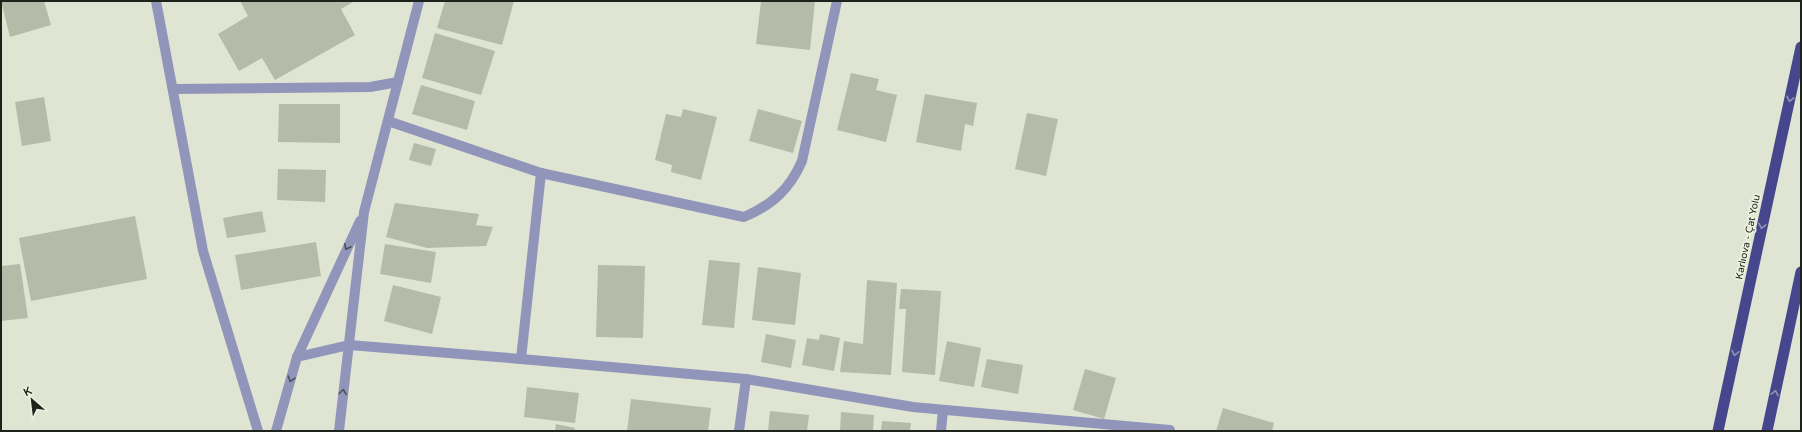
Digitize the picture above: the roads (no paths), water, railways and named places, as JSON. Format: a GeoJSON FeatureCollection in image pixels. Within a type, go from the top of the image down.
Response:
{"type":"FeatureCollection","features":[{"type":"Feature","properties":{"kind":"highway","name":"Karlıova - Çat Yolu"},"geometry":{"type":"LineString","coordinates":[[1718,431],[1801,47]]}},
{"type":"Feature","properties":{"kind":"highway"},"geometry":{"type":"LineString","coordinates":[[1767,431],[1801,272]]}},
{"type":"Feature","properties":{"kind":"street"},"geometry":{"type":"LineString","coordinates":[[156,1],[203,251],[258,431]]}},
{"type":"Feature","properties":{"kind":"street"},"geometry":{"type":"LineString","coordinates":[[339,431],[364,212],[419,1]]}},
{"type":"Feature","properties":{"kind":"street"},"geometry":{"type":"LineString","coordinates":[[388,121],[541,173],[744,217],[758,212],[781,195],[793,178],[802,161],[837,1]]}},
{"type":"Feature","properties":{"kind":"street"},"geometry":{"type":"LineString","coordinates":[[173,89],[370,86],[398,82]]}},
{"type":"Feature","properties":{"kind":"street"},"geometry":{"type":"LineString","coordinates":[[520,359],[541,173]]}},
{"type":"Feature","properties":{"kind":"street"},"geometry":{"type":"LineString","coordinates":[[276,431],[297,357],[364,212]]}},
{"type":"Feature","properties":{"kind":"street"},"geometry":{"type":"LineString","coordinates":[[297,357],[349,345],[520,359],[746,379],[913,407],[1170,430]]}},
{"type":"Feature","properties":{"kind":"street"},"geometry":{"type":"LineString","coordinates":[[739,431],[746,379]]}},
{"type":"Feature","properties":{"kind":"street"},"geometry":{"type":"LineString","coordinates":[[941,431],[943,410]]}}]}
